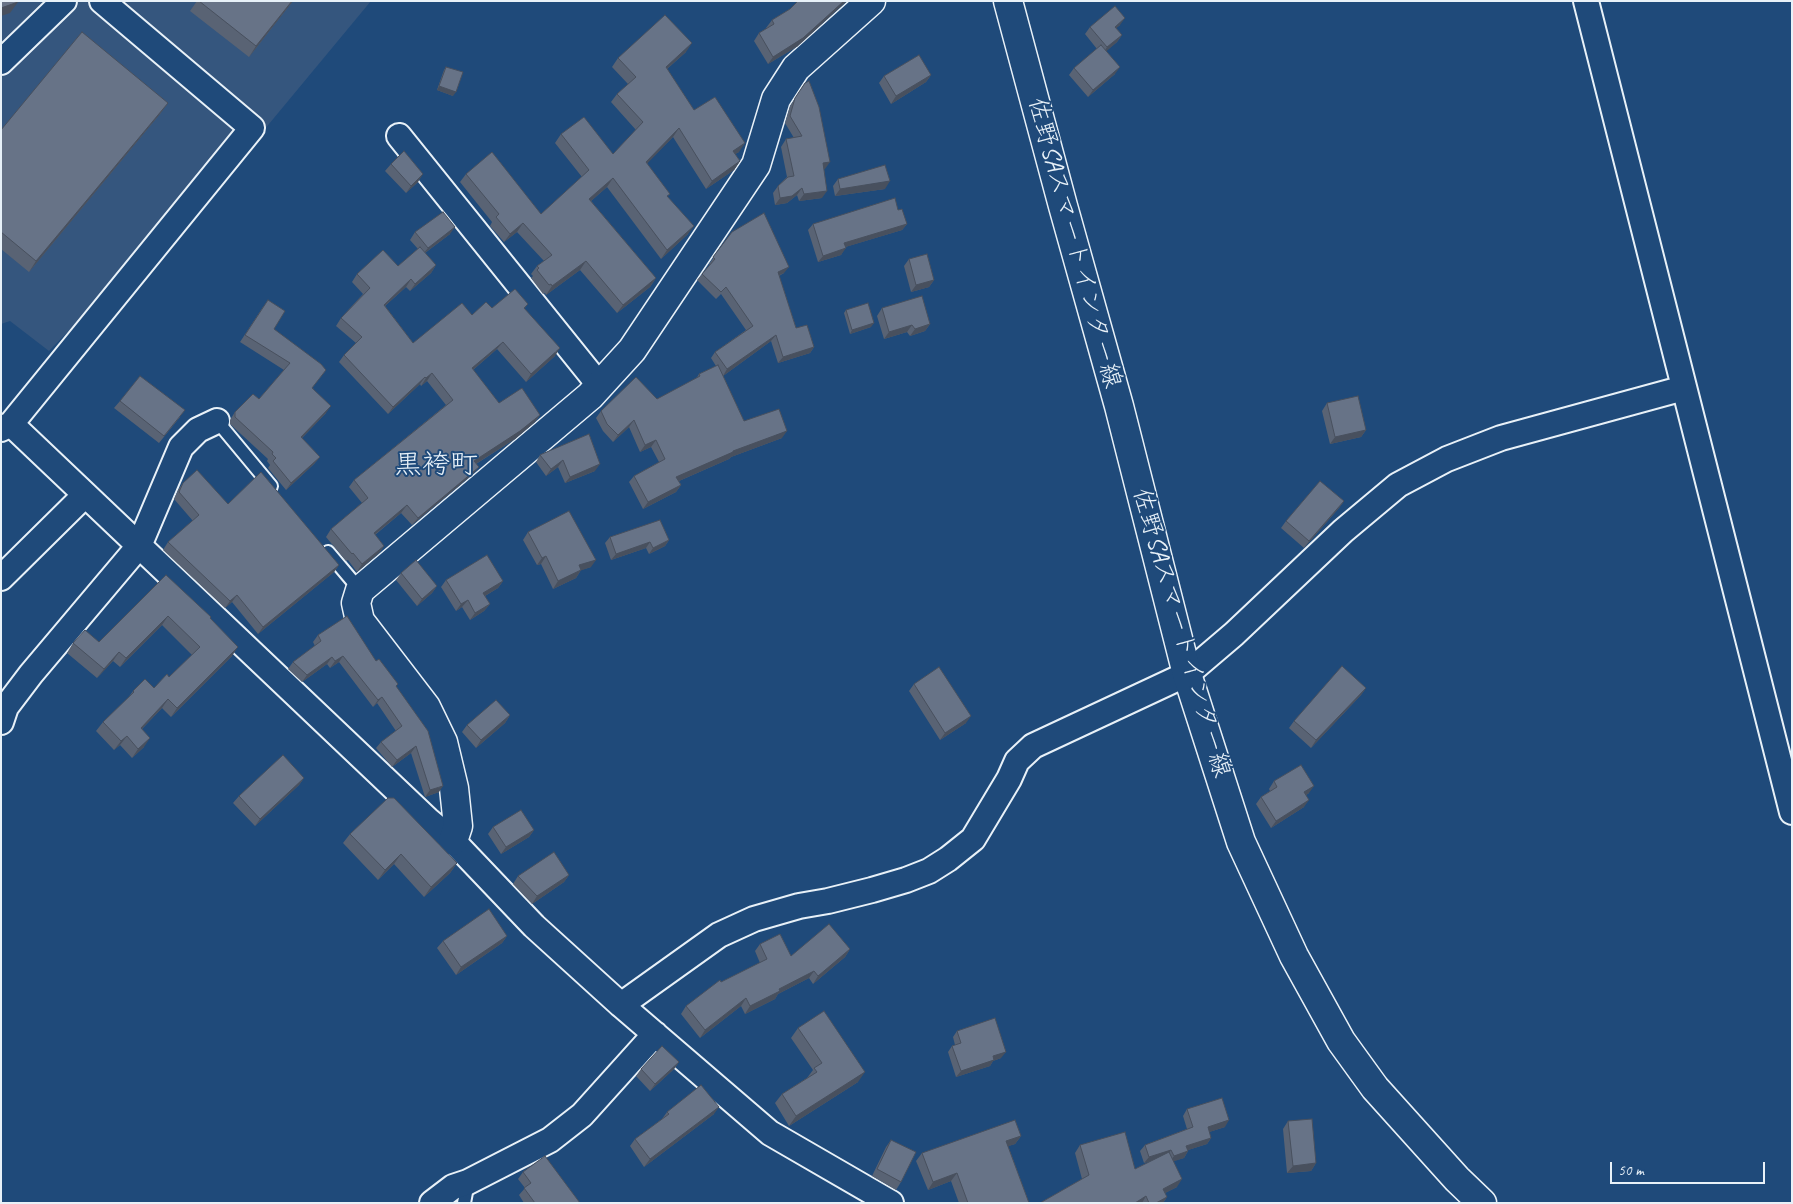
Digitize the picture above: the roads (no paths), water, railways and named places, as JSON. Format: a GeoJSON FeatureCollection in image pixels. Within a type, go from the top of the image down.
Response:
{"type":"FeatureCollection","features":[{"type":"Feature","properties":{"kind":"main road"},"geometry":{"type":"LineString","coordinates":[[453,841],[458,826],[454,788],[442,742],[426,707],[360,621],[356,603],[360,590],[590,396],[632,350],[756,165],[776,99],[796,68],[871,1]]}},
{"type":"Feature","properties":{"kind":"main road","name":"佐野SAスマートインター線"},"geometry":{"type":"LineString","coordinates":[[1008,1],[1065,216],[1119,406],[1187,674],[1241,842],[1294,956],[1341,1041],[1381,1096],[1456,1180],[1482,1203]]}},
{"type":"Feature","properties":{"kind":"street"},"geometry":{"type":"LineString","coordinates":[[1,62],[64,1]]}},
{"type":"Feature","properties":{"kind":"street"},"geometry":{"type":"LineString","coordinates":[[102,1],[252,128],[6,426],[85,495],[428,820],[453,841],[534,926],[621,1005],[770,1133],[891,1203]]}},
{"type":"Feature","properties":{"kind":"street"},"geometry":{"type":"LineString","coordinates":[[1586,1],[1792,812]]}},
{"type":"Feature","properties":{"kind":"street"},"geometry":{"type":"LineString","coordinates":[[399,136],[600,386]]}},
{"type":"Feature","properties":{"kind":"street"},"geometry":{"type":"LineString","coordinates":[[621,1005],[719,935],[754,919],[800,906],[872,890],[929,871],[948,859],[973,839],[1009,779],[1017,760],[1033,746],[1187,674],[1234,634],[1343,531],[1398,485],[1447,459],[1501,438],[1684,388]]}},
{"type":"Feature","properties":{"kind":"street"},"geometry":{"type":"LineString","coordinates":[[1,722],[6,707],[31,674],[139,546],[181,447],[198,430],[217,421]]}},
{"type":"Feature","properties":{"kind":"street"},"geometry":{"type":"LineString","coordinates":[[1,578],[85,495]]}},
{"type":"Feature","properties":{"kind":"street"},"geometry":{"type":"LineString","coordinates":[[432,1203],[453,1187],[466,1192],[550,1140],[582,1115],[655,1034]]}},
{"type":"Feature","properties":{"kind":"lane"},"geometry":{"type":"LineString","coordinates":[[217,421],[279,495]]}},
{"type":"Feature","properties":{"kind":"lane"},"geometry":{"type":"LineString","coordinates":[[317,539],[360,590]]}},
{"type":"Feature","properties":{"kind":"district","name":"黒袴町"},"geometry":{"type":"Point","coordinates":[436,466]}}]}
